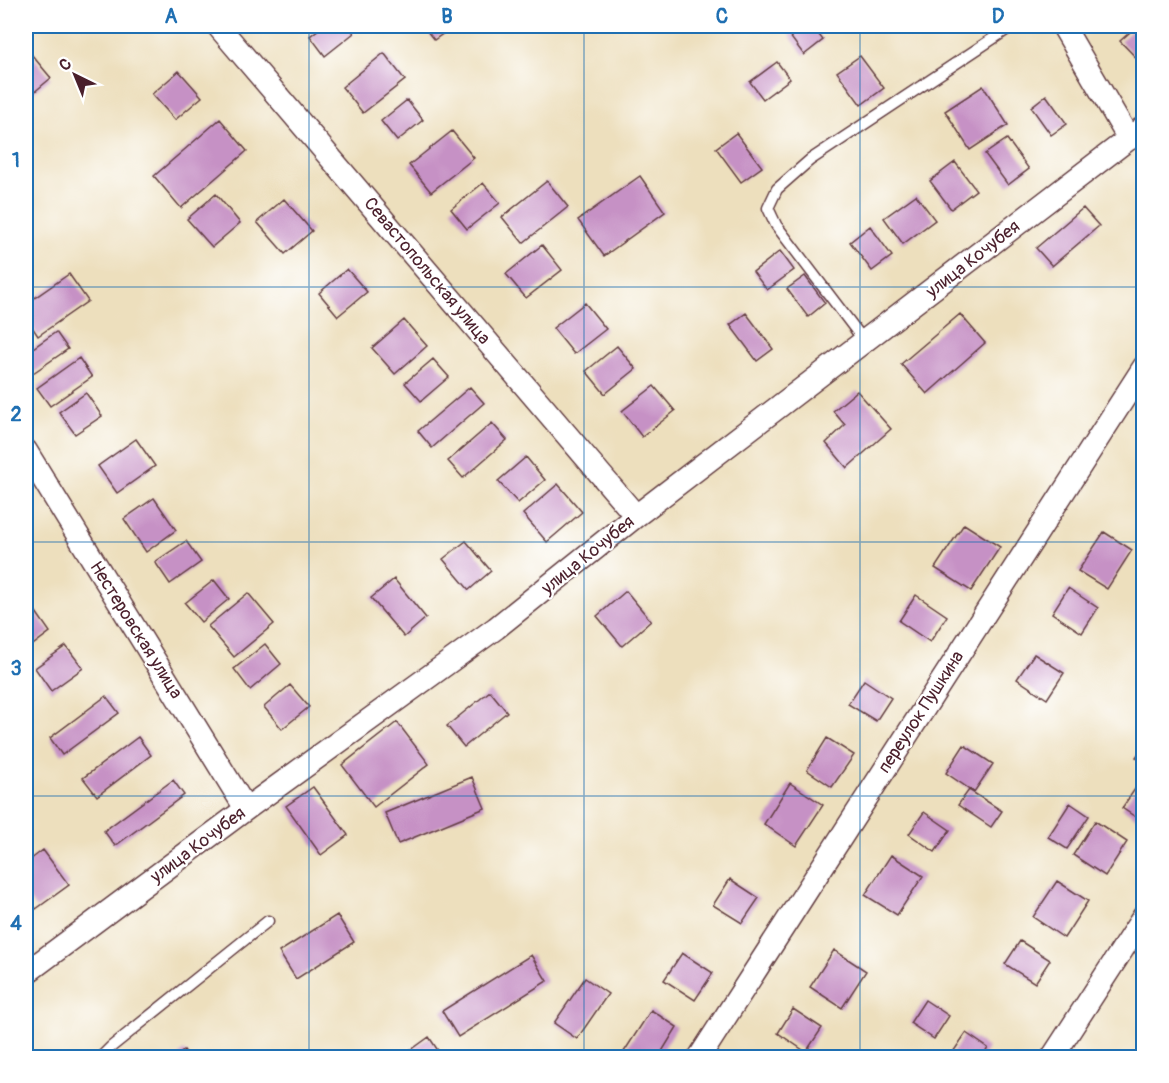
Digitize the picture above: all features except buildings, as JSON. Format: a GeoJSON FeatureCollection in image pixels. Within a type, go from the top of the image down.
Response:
{"type":"FeatureCollection","features":[{"type":"Feature","properties":{"kind":"street","name":"Севастопольская улица"},"geometry":{"type":"LineString","coordinates":[[218,26],[636,516]]}},
{"type":"Feature","properties":{"kind":"street"},"geometry":{"type":"LineString","coordinates":[[1063,26],[1136,133]]}},
{"type":"Feature","properties":{"kind":"street","name":"улица Кочубея"},"geometry":{"type":"LineString","coordinates":[[26,973],[246,809],[496,628],[636,516],[1136,133]]}},
{"type":"Feature","properties":{"kind":"street","name":"переулок Пушкина"},"geometry":{"type":"LineString","coordinates":[[699,1058],[1143,367]]}},
{"type":"Feature","properties":{"kind":"street","name":"Нестеровская улица"},"geometry":{"type":"LineString","coordinates":[[26,451],[246,809]]}},
{"type":"Feature","properties":{"kind":"street"},"geometry":{"type":"LineString","coordinates":[[1052,1058],[1143,916]]}},
{"type":"Feature","properties":{"kind":"lane"},"geometry":{"type":"LineString","coordinates":[[865,342],[777,225],[768,208],[777,189],[810,160],[1012,26]]}},
{"type":"Feature","properties":{"kind":"lane"},"geometry":{"type":"LineString","coordinates":[[100,1058],[268,921]]}}]}
